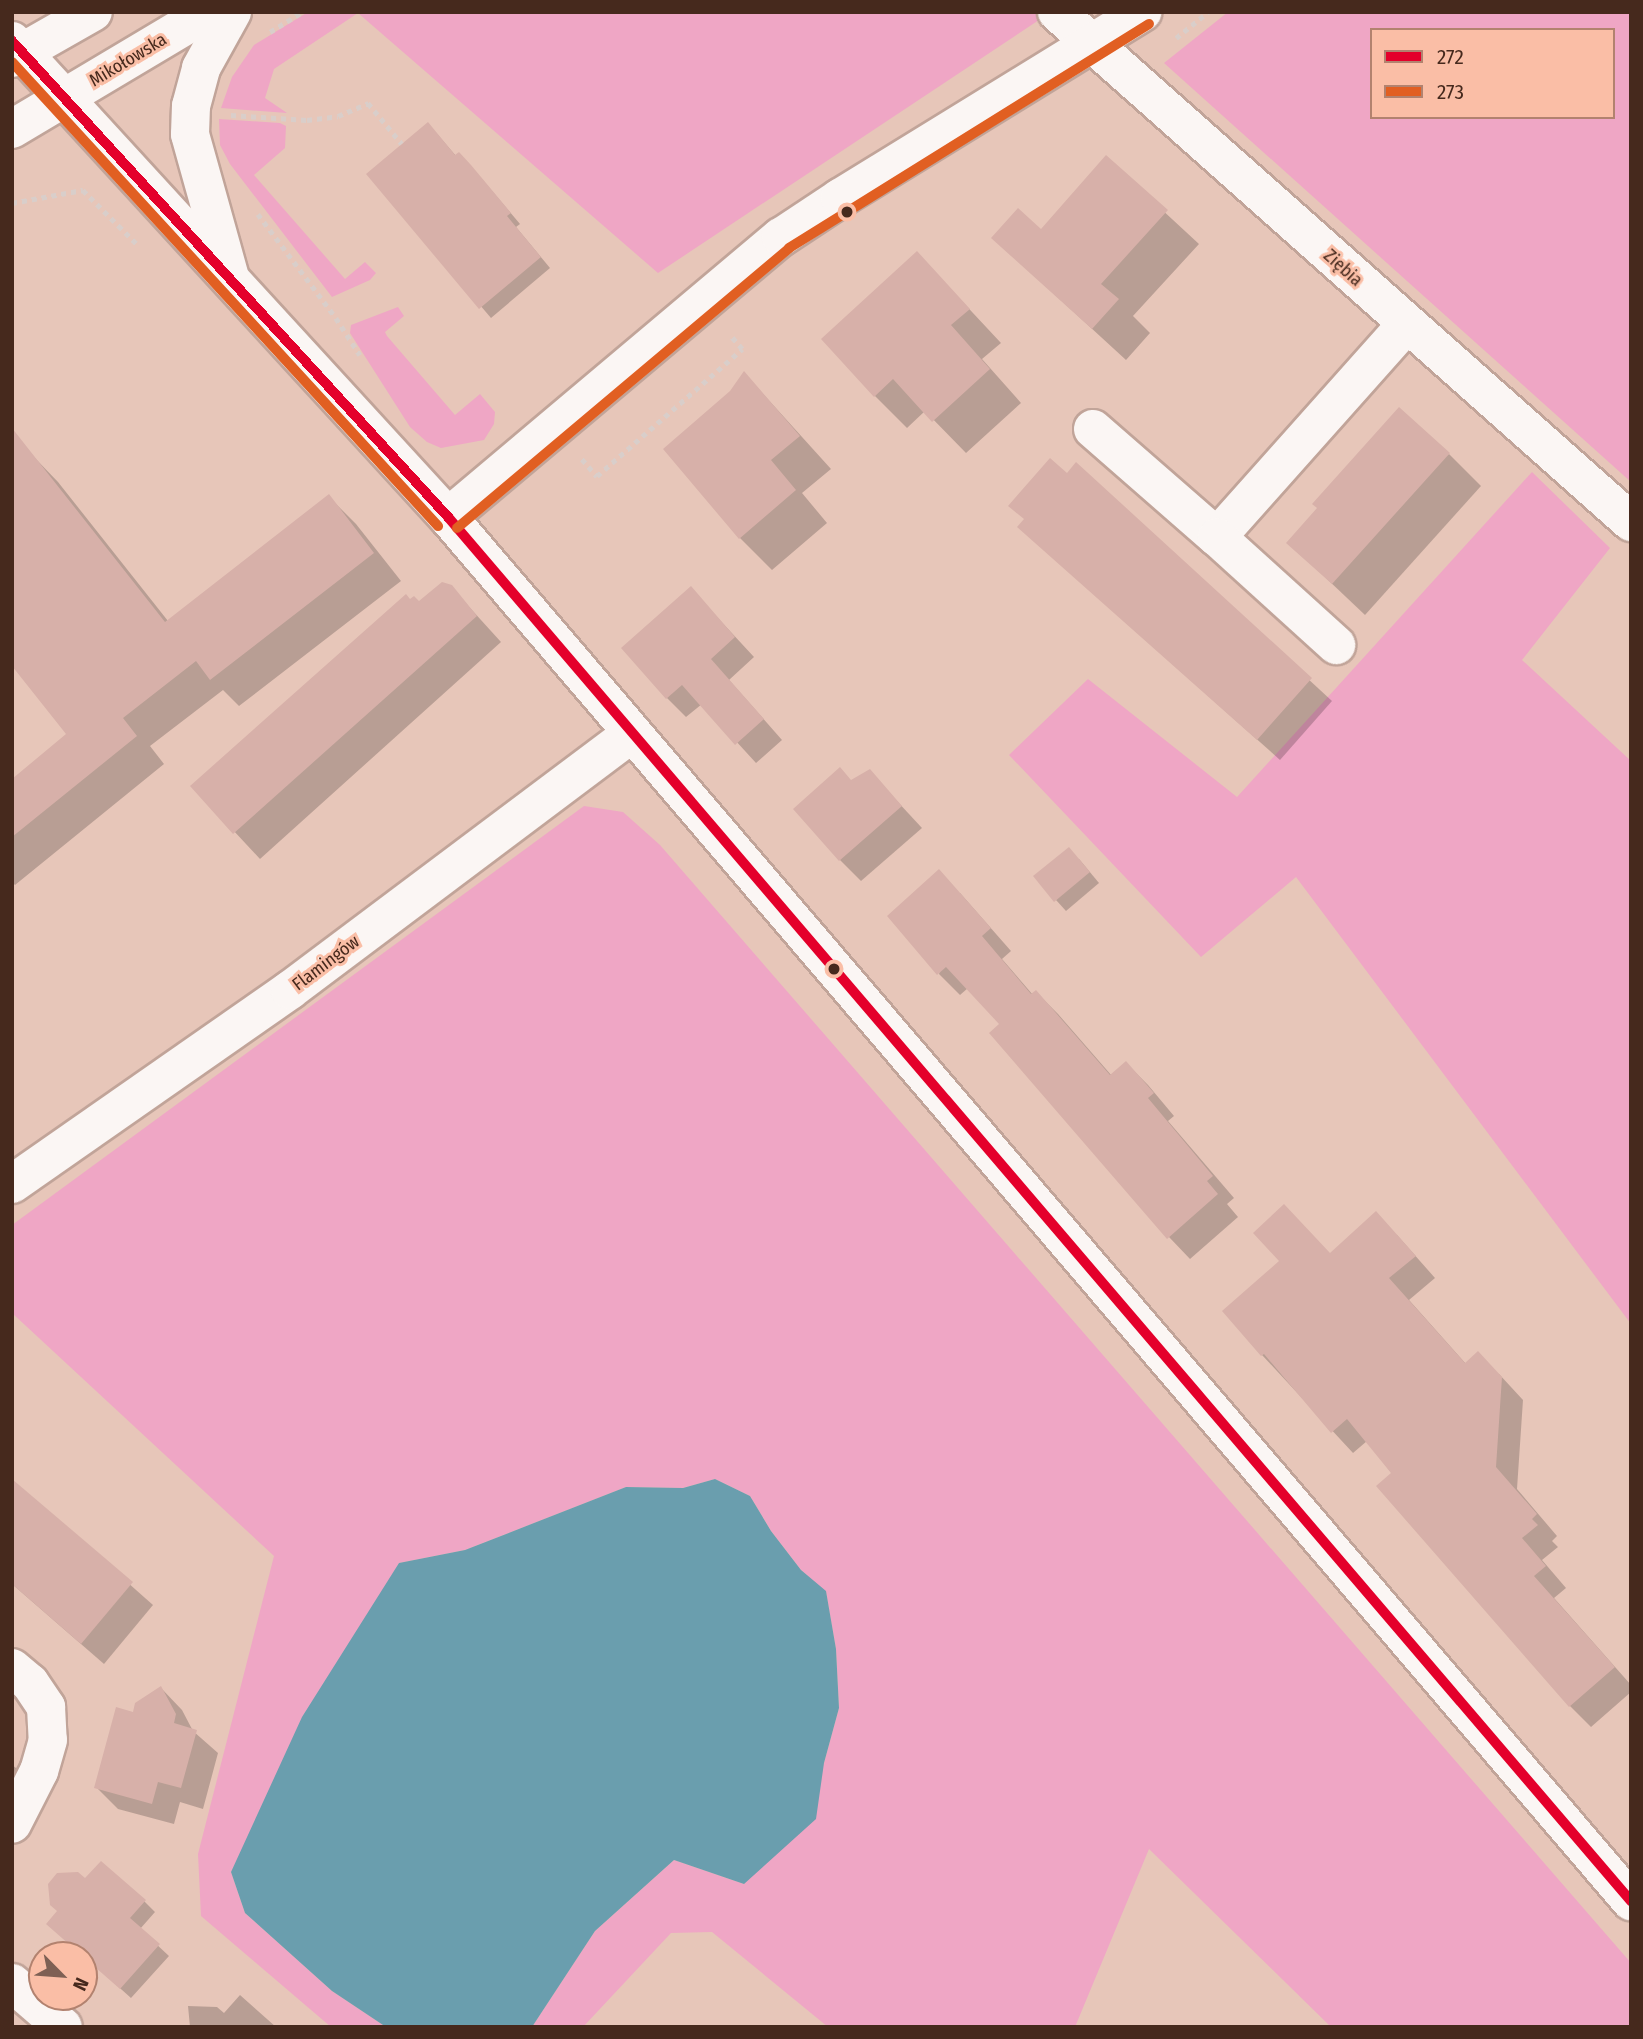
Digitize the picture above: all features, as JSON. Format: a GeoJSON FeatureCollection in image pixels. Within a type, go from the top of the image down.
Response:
{"type":"FeatureCollection","features":[{"type":"Feature","properties":{"kind":"street"},"geometry":{"type":"LineString","coordinates":[[93,12],[16,50],[65,97],[448,517],[1631,1901]]}},
{"type":"Feature","properties":{"kind":"street","name":"Mikołowska"},"geometry":{"type":"LineString","coordinates":[[12,129],[208,12]]}},
{"type":"Feature","properties":{"kind":"street"},"geometry":{"type":"LineString","coordinates":[[230,279],[190,134],[191,106],[201,68],[232,12]]}},
{"type":"Feature","properties":{"kind":"street","name":"Ziębia"},"geometry":{"type":"LineString","coordinates":[[1057,12],[1631,522]]}},
{"type":"Feature","properties":{"kind":"street"},"geometry":{"type":"LineString","coordinates":[[448,517],[781,237],[1142,12]]}},
{"type":"Feature","properties":{"kind":"street"},"geometry":{"type":"LineString","coordinates":[[1217,537],[1407,324]]}},
{"type":"Feature","properties":{"kind":"street"},"geometry":{"type":"LineString","coordinates":[[1093,429],[1336,645]]}},
{"type":"Feature","properties":{"kind":"street","name":"Flamingów"},"geometry":{"type":"LineString","coordinates":[[12,1184],[290,990],[632,733]]}},
{"type":"Feature","properties":{"kind":"street"},"geometry":{"type":"LineString","coordinates":[[12,1668],[30,1683],[46,1707],[48,1740],[39,1771],[12,1824]]}},
{"type":"Feature","properties":{"kind":"street"},"geometry":{"type":"LineString","coordinates":[[12,1983],[63,2027]]}},
{"type":"Feature","properties":{"kind":"path"},"geometry":{"type":"LineString","coordinates":[[228,114],[307,120],[338,116],[368,103],[402,144]]}},
{"type":"Feature","properties":{"kind":"path"},"geometry":{"type":"LineString","coordinates":[[12,203],[83,190],[141,248]]}},
{"type":"Feature","properties":{"kind":"path"},"geometry":{"type":"LineString","coordinates":[[254,209],[336,318],[366,364]]}},
{"type":"Feature","properties":{"kind":"path"},"geometry":{"type":"LineString","coordinates":[[574,450],[597,476],[742,349],[726,330]]}},
{"type":"Feature","properties":{"kind":"shaded area"},"geometry":{"type":"Polygon","coordinates":[[[308,12],[1036,12],[1042,18],[658,273],[358,13],[274,69],[265,98],[287,113],[221,108],[232,77],[254,45],[308,12]]]}},
{"type":"Feature","properties":{"kind":"shaded area"},"geometry":{"type":"Polygon","coordinates":[[[1228,12],[1631,12],[1631,482],[1164,63],[1228,12]]]}},
{"type":"Feature","properties":{"kind":"shaded area"},"geometry":{"type":"Polygon","coordinates":[[[219,119],[280,123],[286,126],[285,148],[254,175],[345,279],[365,262],[376,273],[370,280],[332,297],[230,164],[220,145],[219,119]]]}},
{"type":"Feature","properties":{"kind":"shaded area"},"geometry":{"type":"Polygon","coordinates":[[[398,307],[404,316],[385,332],[387,336],[455,415],[480,394],[495,412],[494,424],[484,440],[441,448],[427,442],[410,427],[350,333],[351,325],[398,307]]]}},
{"type":"Feature","properties":{"kind":"shaded area"},"geometry":{"type":"Polygon","coordinates":[[[1532,472],[1610,548],[1522,660],[1631,761],[1631,1324],[1296,877],[1201,957],[1009,755],[1088,679],[1237,797],[1532,472]]]}},
{"type":"Feature","properties":{"kind":"shaded area"},"geometry":{"type":"Polygon","coordinates":[[[584,806],[623,812],[660,845],[1631,1963],[1631,2027],[1331,2027],[1149,1849],[1075,2027],[828,2027],[712,1932],[671,1933],[583,2027],[532,2027],[595,1931],[674,1860],[744,1884],[824,1763],[839,1708],[836,1649],[826,1592],[801,1570],[771,1531],[750,1496],[715,1479],[683,1488],[626,1487],[465,1550],[399,1563],[231,1872],[245,1913],[332,1991],[386,2027],[331,2027],[201,1916],[198,1854],[274,1556],[12,1313],[12,1225],[584,806]]]}},
{"type":"Feature","properties":{"kind":"water"},"geometry":{"type":"Polygon","coordinates":[[[715,1479],[750,1496],[771,1531],[801,1570],[826,1591],[836,1649],[839,1708],[824,1763],[816,1819],[744,1884],[674,1860],[595,1931],[532,2027],[386,2027],[332,1991],[245,1913],[231,1872],[302,1717],[399,1563],[465,1550],[626,1487],[683,1488],[715,1479]]]}},
{"type":"Feature","properties":{"kind":"building"},"geometry":{"type":"Polygon","coordinates":[[[428,122],[455,155],[459,152],[471,165],[511,213],[507,216],[541,257],[479,309],[366,174],[428,122]]]}},
{"type":"Feature","properties":{"kind":"building"},"geometry":{"type":"Polygon","coordinates":[[[1106,155],[1168,210],[1101,284],[1119,299],[1092,329],[991,238],[1018,208],[1041,229],[1106,155]]]}},
{"type":"Feature","properties":{"kind":"building"},"geometry":{"type":"Polygon","coordinates":[[[917,251],[970,309],[951,325],[990,369],[932,422],[893,379],[874,397],[821,339],[917,251]]]}},
{"type":"Feature","properties":{"kind":"building"},"geometry":{"type":"Polygon","coordinates":[[[744,371],[800,436],[771,460],[796,490],[739,539],[663,449],[730,391],[744,371]]]}},
{"type":"Feature","properties":{"kind":"building"},"geometry":{"type":"Polygon","coordinates":[[[1399,407],[1450,453],[1332,584],[1286,543],[1317,508],[1312,504],[1399,407]]]}},
{"type":"Feature","properties":{"kind":"building"},"geometry":{"type":"Polygon","coordinates":[[[12,428],[165,622],[329,494],[374,553],[210,680],[196,661],[123,718],[137,736],[12,837],[12,779],[66,734],[12,666],[12,428]]]}},
{"type":"Feature","properties":{"kind":"building"},"geometry":{"type":"Polygon","coordinates":[[[1050,458],[1067,473],[1076,462],[1312,678],[1257,740],[1017,527],[1024,519],[1008,506],[1050,458]]]}},
{"type":"Feature","properties":{"kind":"building"},"geometry":{"type":"Polygon","coordinates":[[[442,582],[452,585],[477,616],[233,834],[190,786],[406,594],[410,599],[414,596],[419,601],[442,582]]]}},
{"type":"Feature","properties":{"kind":"building"},"geometry":{"type":"Polygon","coordinates":[[[691,586],[735,637],[711,659],[764,719],[735,745],[682,685],[666,699],[621,648],[691,586]]]}},
{"type":"Feature","properties":{"kind":"building"},"geometry":{"type":"Polygon","coordinates":[[[840,767],[851,780],[870,769],[902,806],[839,861],[793,809],[840,767]]]}},
{"type":"Feature","properties":{"kind":"building"},"geometry":{"type":"Polygon","coordinates":[[[1069,847],[1090,872],[1054,902],[1033,876],[1069,847]]]}},
{"type":"Feature","properties":{"kind":"building"},"geometry":{"type":"Polygon","coordinates":[[[939,869],[991,928],[982,936],[1031,994],[1036,990],[1110,1075],[1126,1061],[1154,1093],[1148,1098],[1213,1176],[1207,1181],[1218,1194],[1167,1239],[989,1033],[999,1024],[946,967],[937,975],[887,916],[939,869]]]}},
{"type":"Feature","properties":{"kind":"building"},"geometry":{"type":"Polygon","coordinates":[[[1284,1204],[1330,1253],[1376,1211],[1416,1256],[1389,1278],[1465,1363],[1478,1351],[1502,1377],[1496,1467],[1537,1514],[1532,1519],[1538,1525],[1522,1538],[1546,1566],[1534,1576],[1615,1667],[1569,1707],[1376,1486],[1391,1473],[1347,1419],[1331,1433],[1264,1354],[1261,1356],[1222,1311],[1279,1261],[1253,1233],[1284,1204]]]}},
{"type":"Feature","properties":{"kind":"building"},"geometry":{"type":"Polygon","coordinates":[[[12,1479],[133,1582],[81,1644],[12,1584],[12,1479]]]}},
{"type":"Feature","properties":{"kind":"building"},"geometry":{"type":"Polygon","coordinates":[[[161,1686],[176,1714],[174,1723],[197,1730],[181,1788],[158,1782],[152,1804],[94,1788],[116,1707],[133,1712],[135,1703],[161,1686]]]}},
{"type":"Feature","properties":{"kind":"building"},"geometry":{"type":"Polygon","coordinates":[[[101,1861],[146,1900],[130,1918],[160,1944],[120,1989],[98,1970],[98,1941],[65,1941],[46,1924],[57,1911],[50,1905],[48,1884],[57,1873],[78,1872],[85,1878],[101,1861]]]}},
{"type":"Feature","properties":{"kind":"transit line","name":"273"},"geometry":{"type":"LineString","coordinates":[[457,528],[789,248],[1149,24]]}},
{"type":"Feature","properties":{"kind":"transit line","name":"272"},"geometry":{"type":"LineString","coordinates":[[12,41],[448,517],[1631,1901]]}},
{"type":"Feature","properties":{"kind":"transit line","name":"273"},"geometry":{"type":"LineString","coordinates":[[12,62],[438,526]]}}]}
